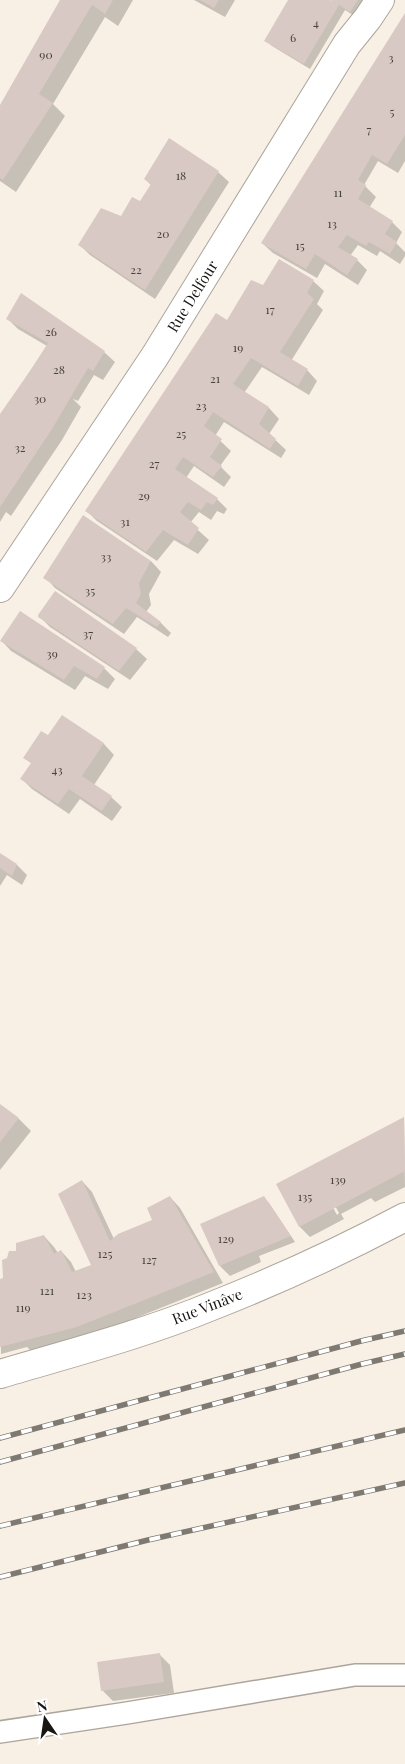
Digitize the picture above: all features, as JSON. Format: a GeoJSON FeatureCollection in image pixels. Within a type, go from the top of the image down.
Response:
{"type":"FeatureCollection","features":[{"type":"Feature","properties":{"kind":"street","name":"Rue Delfour"},"geometry":{"type":"LineString","coordinates":[[0,588],[155,356],[347,44],[380,0]]}},
{"type":"Feature","properties":{"kind":"street","name":"Rue Vinâve"},"geometry":{"type":"LineString","coordinates":[[0,1374],[98,1346],[212,1306],[361,1241],[405,1218]]}},
{"type":"Feature","properties":{"kind":"lane"},"geometry":{"type":"LineString","coordinates":[[0,1732],[127,1713],[355,1674],[405,1675]]}},
{"type":"Feature","properties":{"kind":"building"},"geometry":{"type":"Polygon","coordinates":[[[60,0],[113,0],[105,14],[92,5],[39,94],[53,103],[3,180],[0,178],[0,105],[60,0]]]}},
{"type":"Feature","properties":{"kind":"building"},"geometry":{"type":"Polygon","coordinates":[[[200,0],[219,0],[214,8],[200,0]]]}},
{"type":"Feature","properties":{"kind":"building"},"geometry":{"type":"Polygon","coordinates":[[[288,0],[330,0],[335,3],[331,0],[358,0],[350,12],[339,5],[304,64],[264,41],[288,0]]]}},
{"type":"Feature","properties":{"kind":"building"},"geometry":{"type":"Polygon","coordinates":[[[405,13],[405,135],[387,164],[372,155],[358,180],[366,185],[358,199],[393,221],[385,234],[397,242],[390,254],[369,242],[366,246],[347,235],[338,247],[358,259],[347,275],[315,254],[306,269],[261,243],[405,13]]]}},
{"type":"Feature","properties":{"kind":"building"},"geometry":{"type":"Polygon","coordinates":[[[169,138],[219,171],[145,290],[78,245],[101,208],[121,216],[132,197],[140,201],[151,184],[144,179],[169,138]]]}},
{"type":"Feature","properties":{"kind":"building"},"geometry":{"type":"Polygon","coordinates":[[[279,259],[314,280],[307,293],[314,299],[280,352],[308,369],[298,386],[251,358],[233,384],[269,407],[259,424],[276,439],[270,449],[213,412],[204,426],[222,439],[210,457],[222,466],[213,477],[183,457],[175,469],[218,498],[213,505],[207,502],[201,510],[188,502],[180,512],[199,528],[188,545],[163,530],[146,552],[85,511],[216,313],[227,320],[251,280],[263,285],[279,259]]]}},
{"type":"Feature","properties":{"kind":"building"},"geometry":{"type":"Polygon","coordinates":[[[21,293],[105,351],[93,371],[88,368],[52,429],[0,507],[0,414],[48,343],[6,319],[21,293]]]}},
{"type":"Feature","properties":{"kind":"building"},"geometry":{"type":"Polygon","coordinates":[[[83,515],[151,561],[139,583],[141,594],[136,603],[161,622],[157,627],[126,608],[113,624],[43,578],[83,515]]]}},
{"type":"Feature","properties":{"kind":"building"},"geometry":{"type":"Polygon","coordinates":[[[55,591],[137,648],[119,671],[38,617],[55,591]]]}},
{"type":"Feature","properties":{"kind":"building"},"geometry":{"type":"Polygon","coordinates":[[[20,611],[105,667],[97,679],[74,666],[64,680],[0,641],[20,611]]]}},
{"type":"Feature","properties":{"kind":"building"},"geometry":{"type":"Polygon","coordinates":[[[62,715],[104,743],[82,776],[112,796],[102,811],[69,789],[58,804],[20,779],[31,763],[23,758],[41,731],[48,735],[62,715]]]}},
{"type":"Feature","properties":{"kind":"building"},"geometry":{"type":"Polygon","coordinates":[[[0,853],[17,864],[12,876],[0,868],[0,853]]]}},
{"type":"Feature","properties":{"kind":"building"},"geometry":{"type":"Polygon","coordinates":[[[0,1104],[19,1118],[0,1142],[0,1104]]]}},
{"type":"Feature","properties":{"kind":"building"},"geometry":{"type":"Polygon","coordinates":[[[404,1117],[405,1171],[299,1227],[276,1184],[404,1117]]]}},
{"type":"Feature","properties":{"kind":"building"},"geometry":{"type":"Polygon","coordinates":[[[82,1180],[110,1241],[118,1234],[152,1220],[147,1208],[170,1196],[214,1272],[77,1327],[0,1347],[0,1279],[3,1278],[2,1260],[7,1258],[9,1251],[16,1251],[16,1243],[44,1235],[54,1254],[61,1250],[72,1272],[91,1265],[58,1194],[82,1180]]]}},
{"type":"Feature","properties":{"kind":"building"},"geometry":{"type":"Polygon","coordinates":[[[264,1196],[291,1236],[219,1266],[200,1224],[264,1196]]]}},
{"type":"Feature","properties":{"kind":"building"},"geometry":{"type":"Polygon","coordinates":[[[160,1653],[164,1682],[101,1691],[97,1662],[160,1653]]]}},
{"type":"Feature","properties":{"kind":"railway"},"geometry":{"type":"LineString","coordinates":[[0,1438],[361,1341],[405,1331]]}},
{"type":"Feature","properties":{"kind":"railway"},"geometry":{"type":"LineString","coordinates":[[0,1462],[405,1354]]}},
{"type":"Feature","properties":{"kind":"railway"},"geometry":{"type":"LineString","coordinates":[[0,1526],[405,1430]]}},
{"type":"Feature","properties":{"kind":"railway"},"geometry":{"type":"LineString","coordinates":[[0,1577],[148,1540],[405,1483]]}}]}
